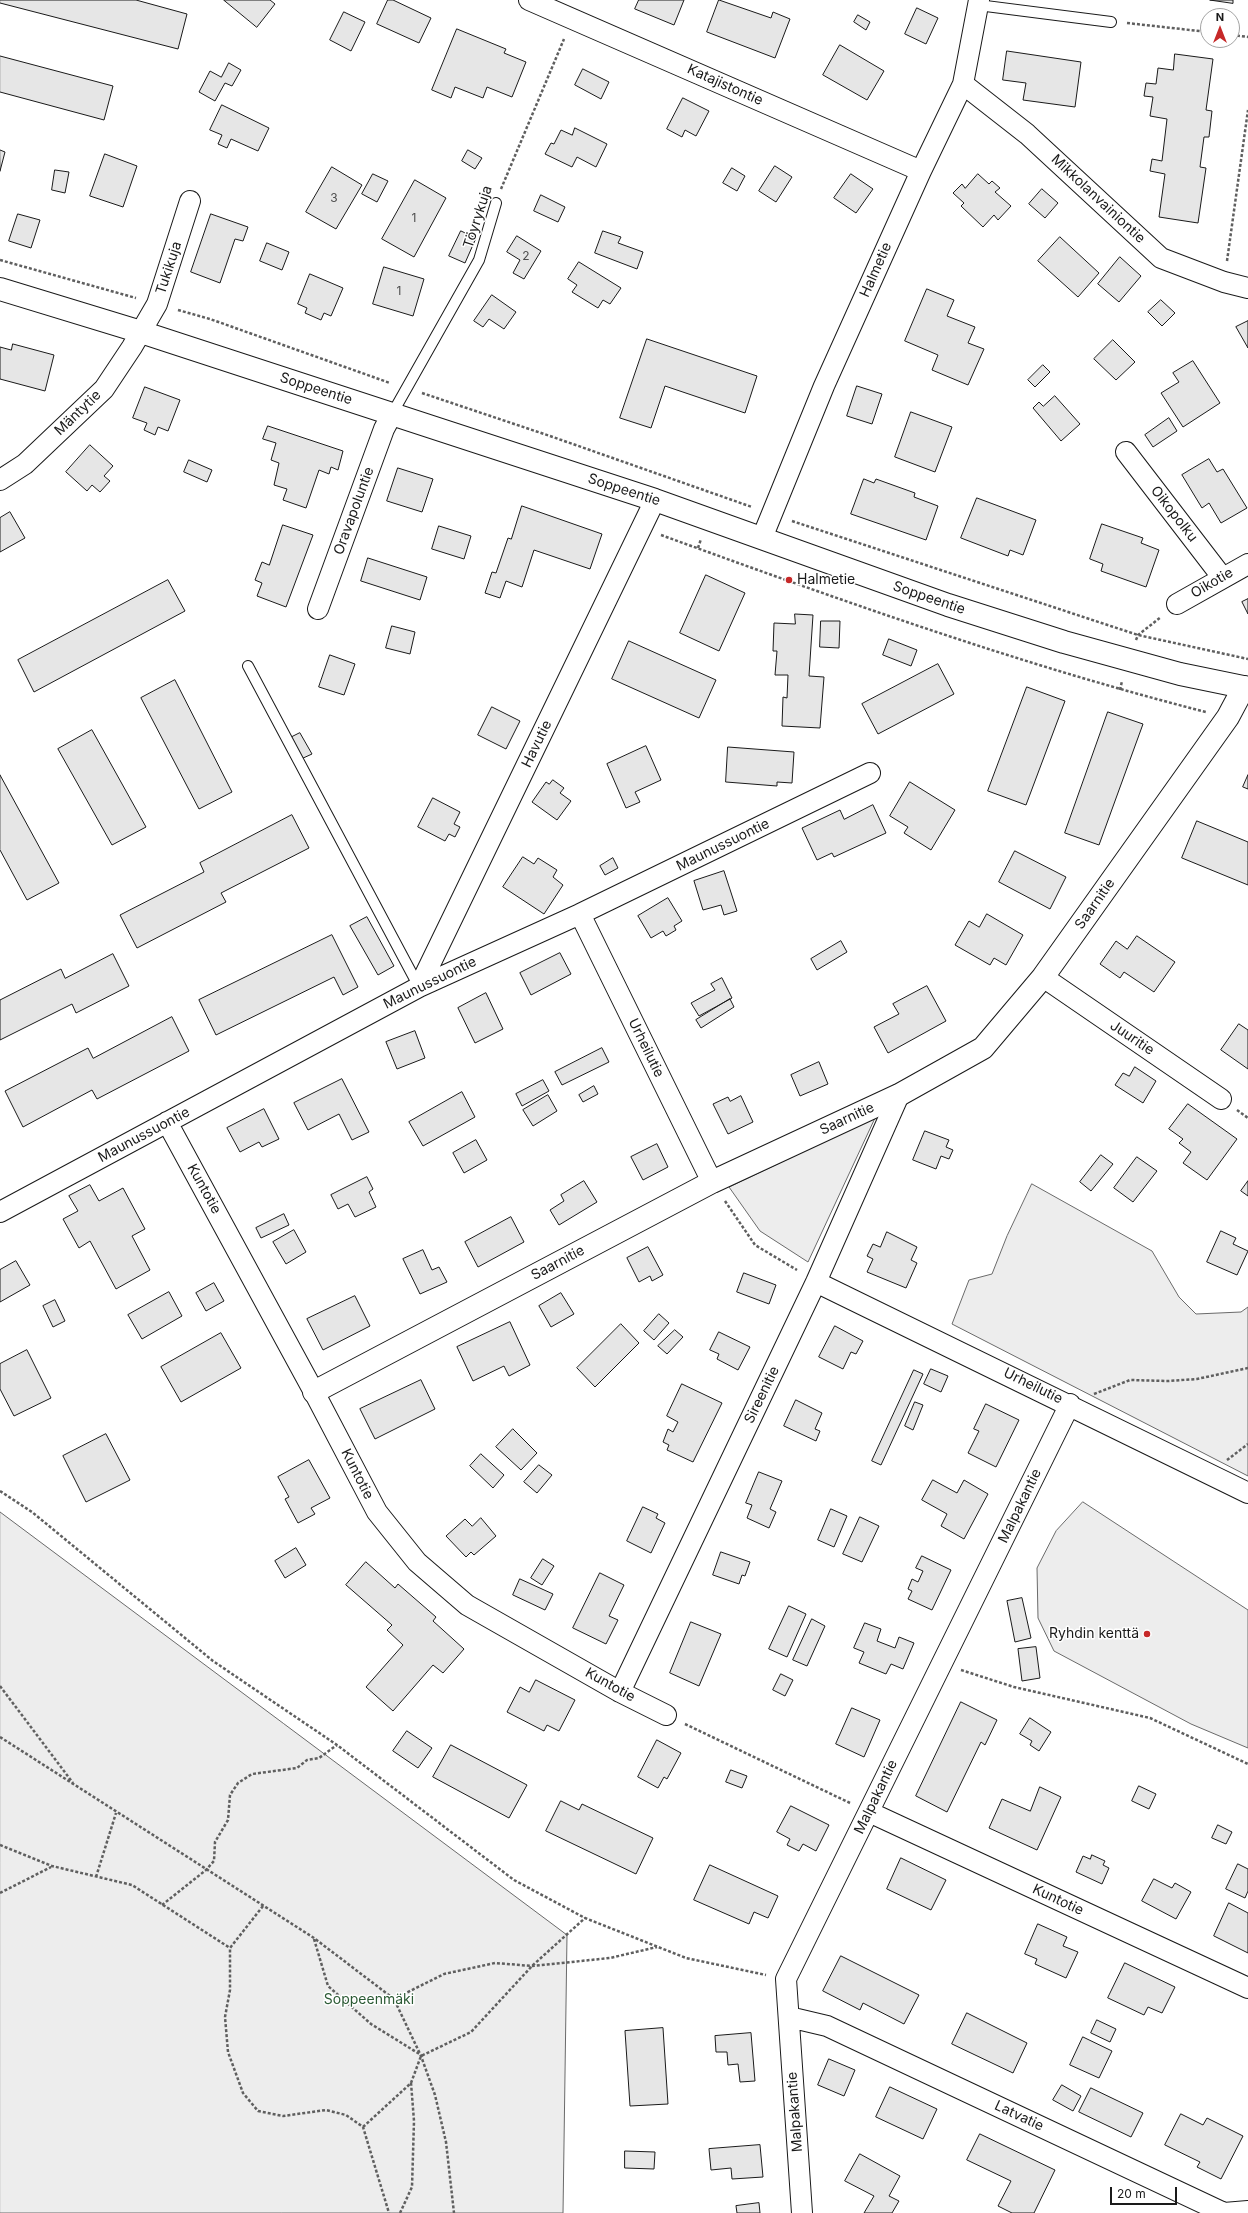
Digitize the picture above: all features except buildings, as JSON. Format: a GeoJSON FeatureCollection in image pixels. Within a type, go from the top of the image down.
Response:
{"type":"FeatureCollection","features":[{"type":"Feature","properties":{"kind":"main road","name":"Soppeentie"},"geometry":{"type":"LineString","coordinates":[[0,289],[141,332],[655,500],[948,605],[1064,642],[1180,674],[1246,688]]}},
{"type":"Feature","properties":{"kind":"main road","name":"Saarnitie"},"geometry":{"type":"LineString","coordinates":[[314,1392],[712,1182],[899,1095],[983,1048],[1043,977],[1228,717],[1246,688]]}},
{"type":"Feature","properties":{"kind":"street","name":"Katajistontie"},"geometry":{"type":"LineString","coordinates":[[529,0],[921,170]]}},
{"type":"Feature","properties":{"kind":"street","name":"Halmetie"},"geometry":{"type":"LineString","coordinates":[[762,538],[824,386],[921,170],[963,84],[978,3]]}},
{"type":"Feature","properties":{"kind":"street","name":"Mikkolanvainiontie"},"geometry":{"type":"LineString","coordinates":[[963,84],[1027,134],[1161,258],[1224,282],[1248,288]]}},
{"type":"Feature","properties":{"kind":"street","name":"Tukikuja"},"geometry":{"type":"LineString","coordinates":[[141,332],[157,304],[190,201]]}},
{"type":"Feature","properties":{"kind":"street","name":"Mäntytie"},"geometry":{"type":"LineString","coordinates":[[0,480],[25,464],[104,388],[141,332]]}},
{"type":"Feature","properties":{"kind":"street","name":"Oravapoluntie"},"geometry":{"type":"LineString","coordinates":[[318,609],[384,429],[392,414]]}},
{"type":"Feature","properties":{"kind":"street","name":"Oikopolku"},"geometry":{"type":"LineString","coordinates":[[1126,452],[1222,577]]}},
{"type":"Feature","properties":{"kind":"street","name":"Havutie"},"geometry":{"type":"LineString","coordinates":[[418,987],[655,500]]}},
{"type":"Feature","properties":{"kind":"street","name":"Oikotie"},"geometry":{"type":"LineString","coordinates":[[1177,604],[1222,577],[1248,564]]}},
{"type":"Feature","properties":{"kind":"street","name":"Maunussuontie"},"geometry":{"type":"LineString","coordinates":[[0,1212],[418,987],[580,914],[870,773]]}},
{"type":"Feature","properties":{"kind":"street","name":"Urheilutie"},"geometry":{"type":"LineString","coordinates":[[580,914],[712,1182]]}},
{"type":"Feature","properties":{"kind":"street","name":"Juuritie"},"geometry":{"type":"LineString","coordinates":[[1043,977],[1221,1099]]}},
{"type":"Feature","properties":{"kind":"street","name":"Sireenitie"},"geometry":{"type":"LineString","coordinates":[[620,1692],[816,1282],[899,1095]]}},
{"type":"Feature","properties":{"kind":"street","name":"Kuntotie"},"geometry":{"type":"LineString","coordinates":[[167,1122],[314,1392],[377,1512],[416,1562],[467,1605],[620,1692],[666,1715]]}},
{"type":"Feature","properties":{"kind":"street","name":"Urheilutie"},"geometry":{"type":"LineString","coordinates":[[816,1282],[1070,1404],[1248,1493]]}},
{"type":"Feature","properties":{"kind":"street","name":"Malpakantie"},"geometry":{"type":"LineString","coordinates":[[802,2213],[786,1979],[1070,1404]]}},
{"type":"Feature","properties":{"kind":"street","name":"Kuntotie"},"geometry":{"type":"LineString","coordinates":[[869,1812],[1248,1988]]}},
{"type":"Feature","properties":{"kind":"street","name":"Latvatie"},"geometry":{"type":"LineString","coordinates":[[789,2017],[827,2026],[1224,2213],[1248,2211]]}},
{"type":"Feature","properties":{"kind":"lane"},"geometry":{"type":"LineString","coordinates":[[978,3],[1111,22]]}},
{"type":"Feature","properties":{"kind":"lane","name":"Töyrykuja"},"geometry":{"type":"LineString","coordinates":[[392,414],[479,260],[496,203]]}},
{"type":"Feature","properties":{"kind":"lane"},"geometry":{"type":"LineString","coordinates":[[248,666],[418,987]]}},
{"type":"Feature","properties":{"kind":"path","name":"Töyrykuja"},"geometry":{"type":"LineString","coordinates":[[496,203],[572,19]]}},
{"type":"Feature","properties":{"kind":"path"},"geometry":{"type":"LineString","coordinates":[[1111,22],[1200,31]]}},
{"type":"Feature","properties":{"kind":"path"},"geometry":{"type":"LineString","coordinates":[[1224,282],[1248,110]]}},
{"type":"Feature","properties":{"kind":"path"},"geometry":{"type":"LineString","coordinates":[[0,260],[210,319],[368,376],[408,388],[771,513],[1138,635],[1248,658]]}},
{"type":"Feature","properties":{"kind":"path"},"geometry":{"type":"LineString","coordinates":[[1138,635],[1177,604]]}},
{"type":"Feature","properties":{"kind":"path"},"geometry":{"type":"LineString","coordinates":[[712,1182],[755,1245],[816,1282]]}},
{"type":"Feature","properties":{"kind":"path"},"geometry":{"type":"LineString","coordinates":[[1070,1404],[1130,1380],[1168,1381],[1197,1379],[1248,1368]]}},
{"type":"Feature","properties":{"kind":"path"},"geometry":{"type":"LineString","coordinates":[[0,1491],[32,1512],[213,1661],[337,1745],[514,1880],[585,1918],[686,1958],[786,1979]]}},
{"type":"Feature","properties":{"kind":"path"},"geometry":{"type":"LineString","coordinates":[[942,1664],[1014,1687],[1150,1718],[1248,1764]]}},
{"type":"Feature","properties":{"kind":"path"},"geometry":{"type":"LineString","coordinates":[[0,1686],[75,1785]]}},
{"type":"Feature","properties":{"kind":"path"},"geometry":{"type":"LineString","coordinates":[[666,1715],[869,1812]]}},
{"type":"Feature","properties":{"kind":"path"},"geometry":{"type":"LineString","coordinates":[[0,1737],[116,1813],[314,1938],[394,1999],[421,2056],[435,2095],[446,2142],[454,2213]]}},
{"type":"Feature","properties":{"kind":"path"},"geometry":{"type":"LineString","coordinates":[[162,1905],[206,1870],[214,1861],[215,1842],[228,1820],[230,1795],[238,1783],[252,1774],[297,1768],[307,1760],[319,1758],[337,1745]]}},
{"type":"Feature","properties":{"kind":"path"},"geometry":{"type":"LineString","coordinates":[[96,1877],[116,1813]]}},
{"type":"Feature","properties":{"kind":"path"},"geometry":{"type":"LineString","coordinates":[[0,1845],[52,1866],[132,1885],[230,1948]]}},
{"type":"Feature","properties":{"kind":"path"},"geometry":{"type":"LineString","coordinates":[[0,1893],[52,1866]]}},
{"type":"Feature","properties":{"kind":"path"},"geometry":{"type":"LineString","coordinates":[[263,1906],[230,1948],[230,1990],[226,2017],[228,2052],[243,2093],[258,2111],[283,2116],[326,2110],[346,2115],[363,2127],[389,2213]]}},
{"type":"Feature","properties":{"kind":"path"},"geometry":{"type":"LineString","coordinates":[[400,2213],[412,2186],[414,2121],[411,2083],[421,2056],[471,2032],[532,1966],[585,1918]]}},
{"type":"Feature","properties":{"kind":"path"},"geometry":{"type":"LineString","coordinates":[[314,1938],[328,1986],[371,2024],[421,2056]]}},
{"type":"Feature","properties":{"kind":"path"},"geometry":{"type":"LineString","coordinates":[[394,1999],[444,1974],[495,1963],[532,1966],[610,1958],[657,1947]]}},
{"type":"Feature","properties":{"kind":"path"},"geometry":{"type":"LineString","coordinates":[[363,2127],[411,2083]]}},
{"type":"Feature","properties":{"kind":"shaded area"},"geometry":{"type":"Polygon","coordinates":[[[882,1103],[808,1262],[760,1231],[729,1187],[874,1118],[882,1103]]]}},
{"type":"Feature","properties":{"kind":"shaded area"},"geometry":{"type":"Polygon","coordinates":[[[1032,1184],[1152,1251],[1179,1297],[1196,1314],[1241,1312],[1248,1307],[1248,1476],[952,1324],[969,1280],[992,1274],[1007,1236],[1032,1184]]]}},
{"type":"Feature","properties":{"kind":"shaded area","name":"Ryhdin kenttä"},"geometry":{"type":"Polygon","coordinates":[[[1083,1502],[1248,1610],[1248,1748],[1191,1724],[1054,1651],[1038,1618],[1037,1568],[1056,1531],[1083,1502]]]}},
{"type":"Feature","properties":{"kind":"shaded area","name":"Soppeenmäki"},"geometry":{"type":"Polygon","coordinates":[[[0,1512],[567,1935],[563,2213],[0,2213],[0,1512]]]}},
{"type":"Feature","properties":{"kind":"place","name":"Halmetie"},"geometry":{"type":"Point","coordinates":[789,580]}},
{"type":"Feature","properties":{"kind":"place","name":"Ryhdin kenttä"},"geometry":{"type":"Point","coordinates":[1147,1634]}}]}
